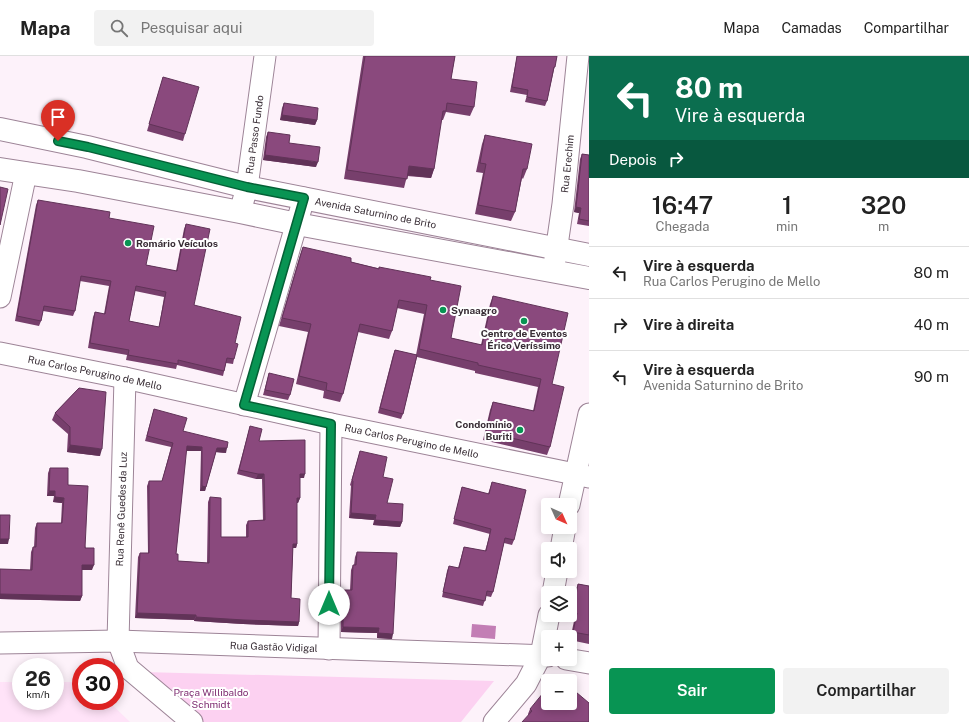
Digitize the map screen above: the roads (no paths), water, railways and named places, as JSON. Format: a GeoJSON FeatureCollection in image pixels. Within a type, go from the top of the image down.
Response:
{"type":"FeatureCollection","features":[{"type":"Feature","properties":{"kind":"main road","name":"Avenida Saturnino de Brito"},"geometry":{"type":"LineString","coordinates":[[0,129],[88,147],[247,187],[589,255]]}},
{"type":"Feature","properties":{"kind":"main road"},"geometry":{"type":"LineString","coordinates":[[78,181],[88,147]]}},
{"type":"Feature","properties":{"kind":"main road"},"geometry":{"type":"LineString","coordinates":[[0,169],[78,181],[297,224],[589,278]]}},
{"type":"Feature","properties":{"kind":"main road"},"geometry":{"type":"LineString","coordinates":[[167,198],[175,169]]}},
{"type":"Feature","properties":{"kind":"street","name":"Rua Passo Fundo"},"geometry":{"type":"LineString","coordinates":[[240,212],[247,187],[265,56]]}},
{"type":"Feature","properties":{"kind":"street","name":"Rua Erechim"},"geometry":{"type":"LineString","coordinates":[[553,271],[563,204],[578,56]]}},
{"type":"Feature","properties":{"kind":"street"},"geometry":{"type":"LineString","coordinates":[[0,297],[26,173]]}},
{"type":"Feature","properties":{"kind":"street"},"geometry":{"type":"LineString","coordinates":[[244,405],[304,198]]}},
{"type":"Feature","properties":{"kind":"street","name":"Rua Carlos Perugino de Mello"},"geometry":{"type":"LineString","coordinates":[[0,354],[125,378],[331,424],[582,476]]}},
{"type":"Feature","properties":{"kind":"street","name":"Rua Renê Guedes da Luz"},"geometry":{"type":"LineString","coordinates":[[118,641],[125,378]]}},
{"type":"Feature","properties":{"kind":"street"},"geometry":{"type":"LineString","coordinates":[[572,498],[582,476],[589,414]]}},
{"type":"Feature","properties":{"kind":"street"},"geometry":{"type":"LineString","coordinates":[[329,649],[331,424]]}},
{"type":"Feature","properties":{"kind":"street"},"geometry":{"type":"LineString","coordinates":[[118,641],[128,668],[192,722]]}},
{"type":"Feature","properties":{"kind":"street","name":"Rua Gastão Vidigal"},"geometry":{"type":"LineString","coordinates":[[0,643],[118,641],[541,655]]}},
{"type":"Feature","properties":{"kind":"street"},"geometry":{"type":"LineString","coordinates":[[494,722],[526,684],[541,661]]}},
{"type":"Feature","properties":{"kind":"street"},"geometry":{"type":"LineString","coordinates":[[577,661],[589,663]]}},
{"type":"Feature","properties":{"kind":"place","name":"Romário Veículos"},"geometry":{"type":"Point","coordinates":[128,243]}},
{"type":"Feature","properties":{"kind":"place","name":"Synaagro"},"geometry":{"type":"Point","coordinates":[443,310]}},
{"type":"Feature","properties":{"kind":"place","name":"Centro de Eventos Érico Veríssimo"},"geometry":{"type":"Point","coordinates":[524,321]}},
{"type":"Feature","properties":{"kind":"place","name":"Condomínio Buriti"},"geometry":{"type":"Point","coordinates":[520,430]}},
{"type":"Feature","properties":{"kind":"park label","name":"Praça Willibaldo Schmidt"},"geometry":{"type":"Point","coordinates":[211,698]}}]}
